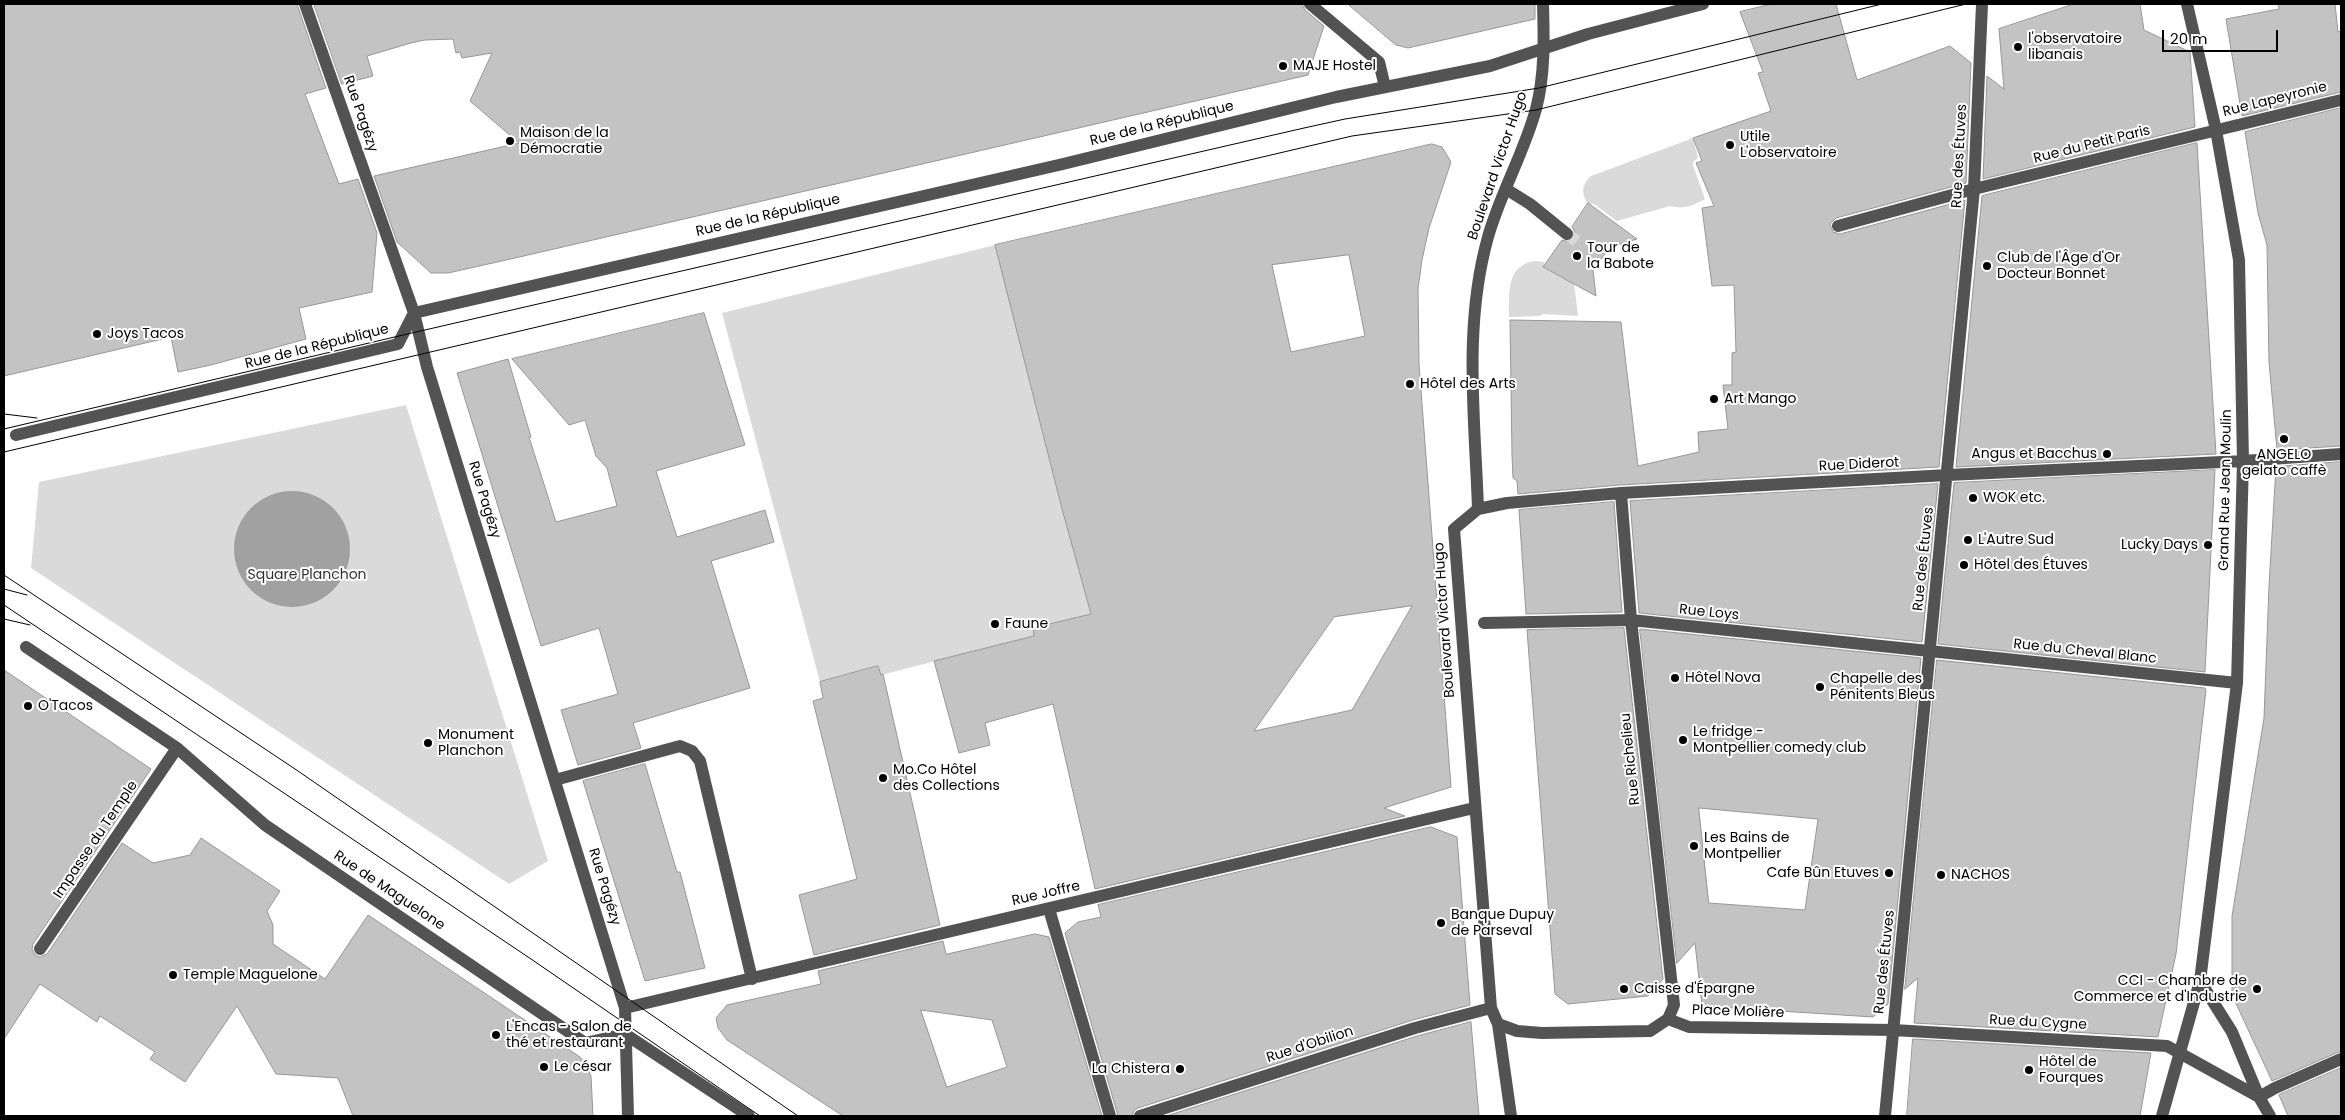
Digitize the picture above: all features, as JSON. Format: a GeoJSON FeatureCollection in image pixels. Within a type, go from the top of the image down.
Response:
{"type":"FeatureCollection","features":[{"type":"Feature","properties":{"kind":"street","name":"Rue Pagézy"},"geometry":{"type":"LineString","coordinates":[[305,4],[414,313],[427,367],[626,1008],[628,1116]]}},
{"type":"Feature","properties":{"kind":"street"},"geometry":{"type":"LineString","coordinates":[[1310,4],[1379,62],[1385,87]]}},
{"type":"Feature","properties":{"kind":"street","name":"Boulevard Victor Hugo"},"geometry":{"type":"LineString","coordinates":[[1511,1116],[1498,1024],[1491,1008],[1474,808],[1454,529],[1478,509],[1472,370],[1474,316],[1488,237],[1536,110],[1544,49],[1542,4]]}},
{"type":"Feature","properties":{"kind":"street","name":"Rue de la République"},"geometry":{"type":"LineString","coordinates":[[16,434],[398,344],[414,313],[1385,87],[1490,66],[1588,34],[1703,4]]}},
{"type":"Feature","properties":{"kind":"street","name":"Rue des Étuves"},"geometry":{"type":"LineString","coordinates":[[1885,1116],[1974,189],[1982,4]]}},
{"type":"Feature","properties":{"kind":"street","name":"Grand Rue Jean Moulin"},"geometry":{"type":"LineString","coordinates":[[2162,1116],[2200,981],[2237,683],[2243,461],[2239,260],[2216,130],[2187,4]]}},
{"type":"Feature","properties":{"kind":"street","name":"Rue Lapeyronie"},"geometry":{"type":"LineString","coordinates":[[2216,130],[2341,100]]}},
{"type":"Feature","properties":{"kind":"street","name":"Rue du Petit Paris"},"geometry":{"type":"LineString","coordinates":[[1838,226],[1974,189],[2216,130]]}},
{"type":"Feature","properties":{"kind":"street"},"geometry":{"type":"LineString","coordinates":[[1506,189],[1530,204],[1567,234]]}},
{"type":"Feature","properties":{"kind":"street","name":"Rue Diderot"},"geometry":{"type":"LineString","coordinates":[[1478,509],[1507,503],[1620,494],[1948,474],[2243,461],[2341,454]]}},
{"type":"Feature","properties":{"kind":"street","name":"Rue Richelieu"},"geometry":{"type":"LineString","coordinates":[[1620,494],[1631,620],[1674,1005],[1668,1019]]}},
{"type":"Feature","properties":{"kind":"street","name":"Rue Loys"},"geometry":{"type":"LineString","coordinates":[[1484,623],[1631,620],[1930,650]]}},
{"type":"Feature","properties":{"kind":"street","name":"Rue de Maguelone"},"geometry":{"type":"LineString","coordinates":[[26,647],[177,748],[265,825],[585,1043],[625,1034]]}},
{"type":"Feature","properties":{"kind":"street","name":"Rue du Cheval Blanc"},"geometry":{"type":"LineString","coordinates":[[1930,650],[2237,683]]}},
{"type":"Feature","properties":{"kind":"street"},"geometry":{"type":"LineString","coordinates":[[554,780],[680,746],[692,751],[700,761],[752,979]]}},
{"type":"Feature","properties":{"kind":"street","name":"Impasse du Temple"},"geometry":{"type":"LineString","coordinates":[[40,949],[177,748]]}},
{"type":"Feature","properties":{"kind":"street","name":"Rue Joffre"},"geometry":{"type":"LineString","coordinates":[[626,1008],[1474,808]]}},
{"type":"Feature","properties":{"kind":"street"},"geometry":{"type":"LineString","coordinates":[[1049,909],[1110,1116]]}},
{"type":"Feature","properties":{"kind":"street"},"geometry":{"type":"LineString","coordinates":[[2200,981],[2232,1032],[2259,1097],[2270,1116]]}},
{"type":"Feature","properties":{"kind":"street","name":"Rue d'Obilion"},"geometry":{"type":"LineString","coordinates":[[1140,1116],[1415,1028],[1491,1008]]}},
{"type":"Feature","properties":{"kind":"street"},"geometry":{"type":"LineString","coordinates":[[1498,1024],[1517,1031],[1542,1033],[1650,1031],[1668,1019]]}},
{"type":"Feature","properties":{"kind":"street","name":"Place Molière"},"geometry":{"type":"LineString","coordinates":[[1668,1019],[1689,1027],[1893,1030]]}},
{"type":"Feature","properties":{"kind":"street","name":"Rue du Cygne"},"geometry":{"type":"LineString","coordinates":[[1893,1030],[2167,1046],[2259,1097]]}},
{"type":"Feature","properties":{"kind":"street"},"geometry":{"type":"LineString","coordinates":[[625,1034],[748,1116]]}},
{"type":"Feature","properties":{"kind":"street"},"geometry":{"type":"LineString","coordinates":[[2259,1097],[2341,1059]]}},
{"type":"Feature","properties":{"kind":"green space"},"geometry":{"type":"Polygon","coordinates":[[[1693,138],[1698,158],[1693,162],[1693,165],[1705,199],[1688,206],[1670,206],[1617,221],[1594,204],[1588,204],[1583,189],[1591,176],[1693,138]]]}},
{"type":"Feature","properties":{"kind":"green space"},"geometry":{"type":"Polygon","coordinates":[[[995,245],[1062,509],[1091,614],[1033,628],[1034,636],[881,675],[878,666],[820,682],[722,313],[995,245]]]}},
{"type":"Feature","properties":{"kind":"green space"},"geometry":{"type":"Polygon","coordinates":[[[1544,262],[1545,269],[1574,282],[1578,316],[1543,314],[1540,316],[1509,317],[1511,281],[1514,274],[1526,263],[1544,262]]]}},
{"type":"Feature","properties":{"kind":"green space","name":"Square Planchon"},"geometry":{"type":"Polygon","coordinates":[[[406,405],[548,861],[509,884],[31,568],[39,482],[406,405]]]}},
{"type":"Feature","properties":{"kind":"shaded area"},"geometry":{"type":"Polygon","coordinates":[[[292,491],[314,495],[333,508],[346,527],[350,549],[346,571],[333,590],[314,603],[292,607],[270,603],[251,590],[238,571],[234,549],[238,527],[251,508],[270,495],[292,491]]]}},
{"type":"Feature","properties":{"kind":"building"},"geometry":{"type":"Polygon","coordinates":[[[4,4],[297,4],[326,88],[305,94],[339,184],[358,179],[377,233],[372,292],[299,308],[306,339],[211,365],[178,372],[171,337],[4,376],[4,4]]]}},
{"type":"Feature","properties":{"kind":"building"},"geometry":{"type":"Polygon","coordinates":[[[314,4],[1302,4],[1305,10],[1324,26],[1308,75],[515,258],[448,273],[431,273],[397,242],[374,176],[519,143],[470,101],[492,53],[462,58],[460,52],[456,53],[453,39],[425,40],[367,56],[373,76],[342,84],[314,4]]]}},
{"type":"Feature","properties":{"kind":"building"},"geometry":{"type":"Polygon","coordinates":[[[1348,4],[1535,4],[1535,19],[1408,48],[1396,45],[1348,4]]]}},
{"type":"Feature","properties":{"kind":"building"},"geometry":{"type":"Polygon","coordinates":[[[1772,4],[1836,4],[1857,80],[1950,46],[1971,63],[1966,183],[1836,218],[1830,224],[1833,232],[1840,234],[1965,200],[1939,467],[1620,485],[1518,494],[1517,481],[1513,478],[1510,320],[1621,322],[1638,466],[1699,452],[1698,432],[1728,429],[1723,385],[1732,385],[1732,353],[1736,352],[1734,285],[1712,286],[1702,208],[1714,206],[1696,163],[1702,161],[1693,138],[1771,111],[1758,73],[1763,72],[1740,12],[1772,4]]]}},
{"type":"Feature","properties":{"kind":"building"},"geometry":{"type":"Polygon","coordinates":[[[2074,4],[2140,4],[2144,30],[2190,52],[2195,127],[1983,179],[1987,76],[2004,89],[1999,29],[2074,4]]]}},
{"type":"Feature","properties":{"kind":"building"},"geometry":{"type":"Polygon","coordinates":[[[2278,4],[2335,4],[2338,32],[2341,31],[2341,92],[2242,116],[2226,19],[2279,9],[2278,4]]]}},
{"type":"Feature","properties":{"kind":"building"},"geometry":{"type":"Polygon","coordinates":[[[2341,108],[2341,446],[2277,450],[2269,362],[2267,245],[2258,213],[2245,132],[2341,108]]]}},
{"type":"Feature","properties":{"kind":"building"},"geometry":{"type":"Polygon","coordinates":[[[2197,143],[2216,454],[1956,467],[1982,196],[2197,143]]]}},
{"type":"Feature","properties":{"kind":"building"},"geometry":{"type":"Polygon","coordinates":[[[1432,144],[1442,147],[1451,162],[1429,228],[1422,260],[1418,289],[1419,364],[1451,787],[1384,808],[1405,816],[1095,889],[1053,704],[985,723],[990,745],[959,753],[934,661],[1034,636],[1033,628],[1091,614],[1062,509],[995,245],[1432,144]],[[1349,255],[1272,265],[1291,352],[1365,336],[1349,255]],[[1412,606],[1334,617],[1254,731],[1352,710],[1412,606]]]}},
{"type":"Feature","properties":{"kind":"building","name":"Tour de la Babote"},"geometry":{"type":"Polygon","coordinates":[[[1588,203],[1637,239],[1610,247],[1593,270],[1596,296],[1543,267],[1562,240],[1569,242],[1574,239],[1575,232],[1572,227],[1588,203]]]}},
{"type":"Feature","properties":{"kind":"building"},"geometry":{"type":"Polygon","coordinates":[[[704,313],[745,445],[656,471],[677,537],[765,510],[774,542],[711,561],[750,688],[633,723],[641,748],[578,765],[561,710],[618,694],[599,628],[541,646],[457,373],[508,359],[531,437],[529,437],[556,522],[617,506],[607,468],[596,456],[585,420],[569,425],[512,359],[704,313]]]}},
{"type":"Feature","properties":{"kind":"building"},"geometry":{"type":"Polygon","coordinates":[[[2341,462],[2341,1051],[2272,1081],[2232,995],[2232,916],[2264,718],[2276,467],[2341,462]]]}},
{"type":"Feature","properties":{"kind":"building"},"geometry":{"type":"Polygon","coordinates":[[[2215,470],[2205,672],[1938,644],[1954,483],[2215,470]]]}},
{"type":"Feature","properties":{"kind":"building"},"geometry":{"type":"Polygon","coordinates":[[[1938,484],[1922,642],[1639,613],[1630,501],[1938,484]]]}},
{"type":"Feature","properties":{"kind":"building"},"geometry":{"type":"Polygon","coordinates":[[[1614,502],[1622,612],[1526,614],[1519,510],[1614,502]]]}},
{"type":"Feature","properties":{"kind":"building"},"geometry":{"type":"Polygon","coordinates":[[[1624,628],[1663,979],[1648,996],[1568,1004],[1555,994],[1527,630],[1624,628]]]}},
{"type":"Feature","properties":{"kind":"building"},"geometry":{"type":"Polygon","coordinates":[[[1640,629],[1921,658],[1888,1004],[1873,1017],[1702,1006],[1695,943],[1677,963],[1640,629]],[[1699,808],[1709,903],[1805,910],[1818,819],[1699,808]]]}},
{"type":"Feature","properties":{"kind":"building"},"geometry":{"type":"Polygon","coordinates":[[[1937,660],[2205,688],[2176,954],[2158,1037],[1914,1023],[1918,978],[1905,989],[1937,660]]]}},
{"type":"Feature","properties":{"kind":"building"},"geometry":{"type":"Polygon","coordinates":[[[878,666],[881,675],[883,674],[940,925],[814,955],[799,895],[857,879],[813,701],[823,698],[820,682],[878,666]]]}},
{"type":"Feature","properties":{"kind":"building"},"geometry":{"type":"Polygon","coordinates":[[[4,670],[151,769],[33,944],[32,949],[35,955],[40,957],[47,954],[122,843],[153,863],[190,855],[201,838],[280,891],[267,911],[273,925],[273,944],[325,979],[368,915],[580,1057],[585,1062],[591,1076],[593,1116],[353,1116],[338,1078],[276,1074],[237,1006],[185,1082],[150,1059],[155,1052],[100,1016],[97,1022],[40,984],[4,1039],[4,670]]]}},
{"type":"Feature","properties":{"kind":"building"},"geometry":{"type":"Polygon","coordinates":[[[645,764],[677,872],[680,872],[705,968],[645,981],[583,781],[645,764]]]}},
{"type":"Feature","properties":{"kind":"building"},"geometry":{"type":"Polygon","coordinates":[[[1431,827],[1457,837],[1470,1005],[1413,1020],[1138,1108],[1132,1116],[1118,1116],[1065,933],[1078,922],[1101,917],[1098,905],[1431,827]]]}},
{"type":"Feature","properties":{"kind":"building"},"geometry":{"type":"Polygon","coordinates":[[[1035,934],[1049,937],[1102,1116],[843,1116],[727,1040],[718,1028],[716,1018],[727,1005],[821,984],[818,971],[943,941],[946,954],[1035,934]],[[921,1010],[947,1087],[1007,1067],[992,1020],[921,1010]]]}},
{"type":"Feature","properties":{"kind":"building"},"geometry":{"type":"Polygon","coordinates":[[[1471,1022],[1479,1116],[1166,1116],[1417,1036],[1471,1022]]]}},
{"type":"Feature","properties":{"kind":"building","name":"Hôtel de Fourques"},"geometry":{"type":"Polygon","coordinates":[[[1913,1039],[2151,1053],[2140,1116],[1907,1116],[1913,1039]]]}},
{"type":"Feature","properties":{"kind":"building"},"geometry":{"type":"Polygon","coordinates":[[[2341,1068],[2341,1116],[2288,1116],[2279,1095],[2341,1068]]]}},
{"type":"Feature","properties":{"kind":"tunnel"},"geometry":{"type":"LineString","coordinates":[[1567,234],[1579,243]]}},
{"type":"Feature","properties":{"kind":"tram line"},"geometry":{"type":"LineString","coordinates":[[4,429],[403,335],[1304,128],[1345,119],[1539,88],[1882,4]]}},
{"type":"Feature","properties":{"kind":"tram line"},"geometry":{"type":"LineString","coordinates":[[4,452],[1352,136],[1536,110],[1966,4]]}},
{"type":"Feature","properties":{"kind":"tram line"},"geometry":{"type":"LineString","coordinates":[[4,414],[37,418]]}},
{"type":"Feature","properties":{"kind":"tram line"},"geometry":{"type":"LineString","coordinates":[[4,575],[298,771],[798,1116]]}},
{"type":"Feature","properties":{"kind":"tram line"},"geometry":{"type":"LineString","coordinates":[[4,589],[27,595]]}},
{"type":"Feature","properties":{"kind":"tram line"},"geometry":{"type":"LineString","coordinates":[[4,605],[531,959],[760,1116]]}},
{"type":"Feature","properties":{"kind":"tram line"},"geometry":{"type":"LineString","coordinates":[[4,619],[30,625]]}},
{"type":"Feature","properties":{"kind":"place","name":"l'observatoire libanais"},"geometry":{"type":"Point","coordinates":[2018,47]}},
{"type":"Feature","properties":{"kind":"place","name":"MAJE Hostel"},"geometry":{"type":"Point","coordinates":[1283,66]}},
{"type":"Feature","properties":{"kind":"place","name":"Maison de la Démocratie"},"geometry":{"type":"Point","coordinates":[510,141]}},
{"type":"Feature","properties":{"kind":"place","name":"Utile L'observatoire"},"geometry":{"type":"Point","coordinates":[1730,145]}},
{"type":"Feature","properties":{"kind":"place","name":"Tour de la Babote"},"geometry":{"type":"Point","coordinates":[1577,256]}},
{"type":"Feature","properties":{"kind":"place","name":"Club de l'Âge d'Or Docteur Bonnet"},"geometry":{"type":"Point","coordinates":[1987,266]}},
{"type":"Feature","properties":{"kind":"place","name":"Joys Tacos"},"geometry":{"type":"Point","coordinates":[97,334]}},
{"type":"Feature","properties":{"kind":"place","name":"Hôtel des Arts"},"geometry":{"type":"Point","coordinates":[1410,384]}},
{"type":"Feature","properties":{"kind":"place","name":"Art Mango"},"geometry":{"type":"Point","coordinates":[1714,399]}},
{"type":"Feature","properties":{"kind":"place","name":"ANGELO gelato caffè"},"geometry":{"type":"Point","coordinates":[2284,439]}},
{"type":"Feature","properties":{"kind":"place","name":"Angus et Bacchus"},"geometry":{"type":"Point","coordinates":[2107,454]}},
{"type":"Feature","properties":{"kind":"place","name":"WOK etc."},"geometry":{"type":"Point","coordinates":[1973,498]}},
{"type":"Feature","properties":{"kind":"place","name":"L'Autre Sud"},"geometry":{"type":"Point","coordinates":[1968,540]}},
{"type":"Feature","properties":{"kind":"place","name":"Lucky Days"},"geometry":{"type":"Point","coordinates":[2208,545]}},
{"type":"Feature","properties":{"kind":"place","name":"Hôtel des Étuves"},"geometry":{"type":"Point","coordinates":[1964,565]}},
{"type":"Feature","properties":{"kind":"place","name":"Faune"},"geometry":{"type":"Point","coordinates":[995,624]}},
{"type":"Feature","properties":{"kind":"place","name":"Hôtel Nova"},"geometry":{"type":"Point","coordinates":[1675,678]}},
{"type":"Feature","properties":{"kind":"place","name":"Chapelle des Pénitents Bleus"},"geometry":{"type":"Point","coordinates":[1820,687]}},
{"type":"Feature","properties":{"kind":"place","name":"O'Tacos"},"geometry":{"type":"Point","coordinates":[28,706]}},
{"type":"Feature","properties":{"kind":"place","name":"Le fridge - Montpellier comedy club"},"geometry":{"type":"Point","coordinates":[1683,740]}},
{"type":"Feature","properties":{"kind":"place","name":"Monument Planchon"},"geometry":{"type":"Point","coordinates":[428,743]}},
{"type":"Feature","properties":{"kind":"place","name":"Mo.Co Hôtel des Collections"},"geometry":{"type":"Point","coordinates":[883,778]}},
{"type":"Feature","properties":{"kind":"place","name":"Les Bains de Montpellier"},"geometry":{"type":"Point","coordinates":[1694,846]}},
{"type":"Feature","properties":{"kind":"place","name":"Cafe Bûn Etuves"},"geometry":{"type":"Point","coordinates":[1889,873]}},
{"type":"Feature","properties":{"kind":"place","name":"NACHOS"},"geometry":{"type":"Point","coordinates":[1941,875]}},
{"type":"Feature","properties":{"kind":"place","name":"Banque Dupuy de Parseval"},"geometry":{"type":"Point","coordinates":[1441,923]}},
{"type":"Feature","properties":{"kind":"place","name":"Temple Maguelone"},"geometry":{"type":"Point","coordinates":[173,975]}},
{"type":"Feature","properties":{"kind":"place","name":"Caisse d'Épargne"},"geometry":{"type":"Point","coordinates":[1624,989]}},
{"type":"Feature","properties":{"kind":"place","name":"CCI - Chambre de Commerce et d'Industrie"},"geometry":{"type":"Point","coordinates":[2257,989]}},
{"type":"Feature","properties":{"kind":"place","name":"L'Encas - Salon de thé et restaurant"},"geometry":{"type":"Point","coordinates":[496,1035]}},
{"type":"Feature","properties":{"kind":"place","name":"Le césar"},"geometry":{"type":"Point","coordinates":[544,1067]}},
{"type":"Feature","properties":{"kind":"place","name":"La Chistera"},"geometry":{"type":"Point","coordinates":[1180,1069]}},
{"type":"Feature","properties":{"kind":"place","name":"Hôtel de Fourques"},"geometry":{"type":"Point","coordinates":[2029,1070]}}]}
